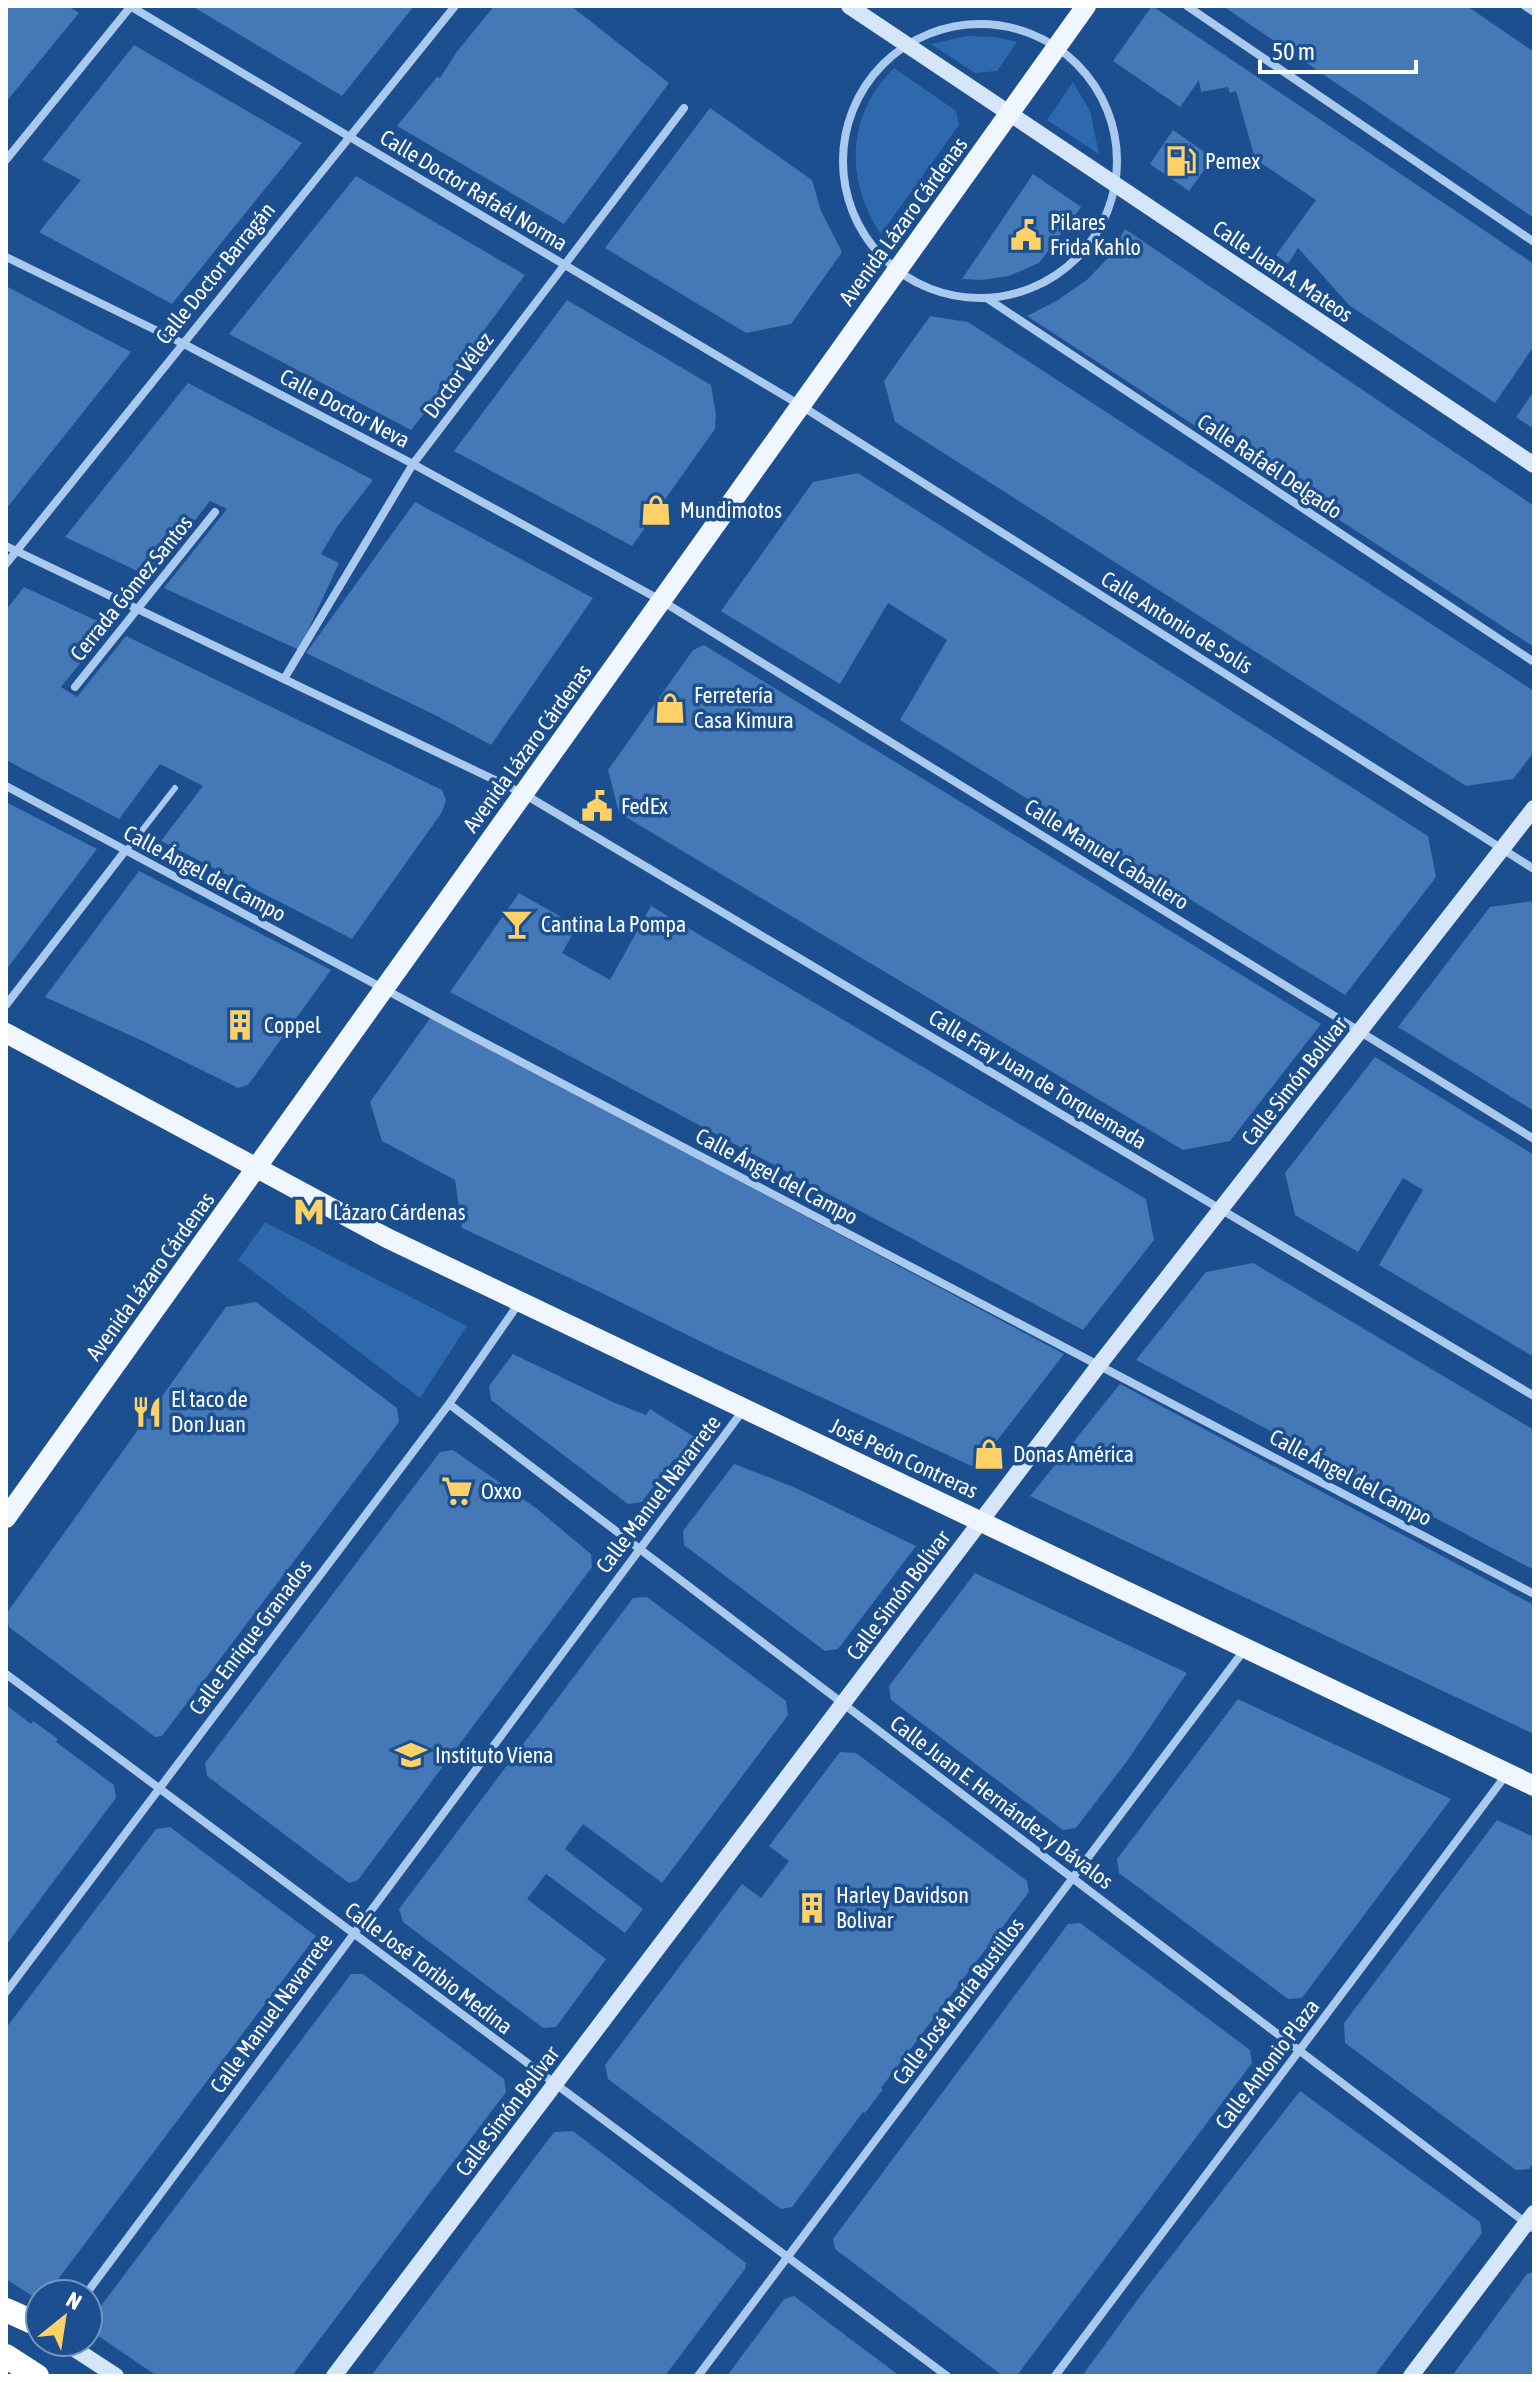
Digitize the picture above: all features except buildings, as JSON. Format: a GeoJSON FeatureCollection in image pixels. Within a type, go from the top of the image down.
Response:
{"type":"FeatureCollection","features":[{"type":"Feature","properties":{"kind":"highway"},"geometry":{"type":"LineString","coordinates":[[6,2356],[37,2376]]}},
{"type":"Feature","properties":{"kind":"main road","name":"Avenida Lázaro Cárdenas"},"geometry":{"type":"LineString","coordinates":[[6,1518],[1086,6]]}},
{"type":"Feature","properties":{"kind":"main road","name":"José Peón Contreras"},"geometry":{"type":"LineString","coordinates":[[6,1033],[387,1238],[1534,1786]]}},
{"type":"Feature","properties":{"kind":"street","name":"Calle Doctor Rafaél Norma"},"geometry":{"type":"LineString","coordinates":[[131,6],[800,405]]}},
{"type":"Feature","properties":{"kind":"street"},"geometry":{"type":"LineString","coordinates":[[6,160],[131,6]]}},
{"type":"Feature","properties":{"kind":"street","name":"Calle Doctor Barragán"},"geometry":{"type":"LineString","coordinates":[[6,564],[455,6]]}},
{"type":"Feature","properties":{"kind":"street","name":"Calle Juan A. Mateos"},"geometry":{"type":"LineString","coordinates":[[849,6],[1534,465]]}},
{"type":"Feature","properties":{"kind":"street"},"geometry":{"type":"LineString","coordinates":[[1187,6],[1534,242]]}},
{"type":"Feature","properties":{"kind":"street"},"geometry":{"type":"LineString","coordinates":[[1525,6],[1534,12]]}},
{"type":"Feature","properties":{"kind":"street"},"geometry":{"type":"LineString","coordinates":[[969,24],[1003,26],[1036,36],[1057,47],[1071,57],[1094,86],[1107,109],[1115,134],[1118,161],[1116,186],[1106,217],[1091,243],[1071,265],[1045,283],[1017,294],[987,299],[955,297],[924,287],[897,271],[879,255],[859,227],[846,195],[841,161],[846,127],[858,95],[879,67],[905,45],[936,30],[969,24]]}},
{"type":"Feature","properties":{"kind":"street","name":"Doctor Vélez"},"geometry":{"type":"LineString","coordinates":[[284,679],[413,464],[684,108]]}},
{"type":"Feature","properties":{"kind":"street","name":"Calle Doctor Neva"},"geometry":{"type":"LineString","coordinates":[[6,257],[182,343],[413,464],[662,601]]}},
{"type":"Feature","properties":{"kind":"street","name":"Calle Rafaél Delgado"},"geometry":{"type":"LineString","coordinates":[[987,299],[1534,662]]}},
{"type":"Feature","properties":{"kind":"street","name":"Calle Antonio de Solís"},"geometry":{"type":"LineString","coordinates":[[800,405],[1534,869]]}},
{"type":"Feature","properties":{"kind":"street","name":"Cerrada Gómez Santos"},"geometry":{"type":"LineString","coordinates":[[75,687],[215,512]]}},
{"type":"Feature","properties":{"kind":"street","name":"Calle Fray Juan de Torquemada"},"geometry":{"type":"LineString","coordinates":[[6,546],[524,794],[1534,1396]]}},
{"type":"Feature","properties":{"kind":"street","name":"Calle Manuel Caballero"},"geometry":{"type":"LineString","coordinates":[[662,601],[1534,1139]]}},
{"type":"Feature","properties":{"kind":"street","name":"Calle Ángel del Campo"},"geometry":{"type":"LineString","coordinates":[[6,786],[384,989],[1534,1594]]}},
{"type":"Feature","properties":{"kind":"street","name":"Calle Simón Bolívar"},"geometry":{"type":"LineString","coordinates":[[334,2376],[1099,1365],[1534,808]]}},
{"type":"Feature","properties":{"kind":"street"},"geometry":{"type":"LineString","coordinates":[[6,1005],[125,851]]}},
{"type":"Feature","properties":{"kind":"street","name":"Calle Enrique Granados"},"geometry":{"type":"LineString","coordinates":[[6,1992],[449,1404],[520,1302]]}},
{"type":"Feature","properties":{"kind":"street","name":"Calle Juan E. Hernández y Dávalos"},"geometry":{"type":"LineString","coordinates":[[449,1404],[1299,2051],[1531,2222]]}},
{"type":"Feature","properties":{"kind":"street","name":"Calle Manuel Navarrete"},"geometry":{"type":"LineString","coordinates":[[98,2278],[744,1409]]}},
{"type":"Feature","properties":{"kind":"street","name":"Calle José María Bustillos"},"geometry":{"type":"LineString","coordinates":[[698,2376],[1245,1648]]}},
{"type":"Feature","properties":{"kind":"street","name":"Calle José Toribio Medina"},"geometry":{"type":"LineString","coordinates":[[6,1674],[947,2376]]}},
{"type":"Feature","properties":{"kind":"street","name":"Calle Antonio Plaza"},"geometry":{"type":"LineString","coordinates":[[1055,2376],[1507,1773]]}},
{"type":"Feature","properties":{"kind":"street"},"geometry":{"type":"LineString","coordinates":[[1411,2376],[1531,2222]]}},
{"type":"Feature","properties":{"kind":"street"},"geometry":{"type":"LineString","coordinates":[[6,2304],[24,2316]]}},
{"type":"Feature","properties":{"kind":"street"},"geometry":{"type":"LineString","coordinates":[[88,2358],[116,2376]]}},
{"type":"Feature","properties":{"kind":"lane"},"geometry":{"type":"LineString","coordinates":[[125,851],[175,788]]}},
{"type":"Feature","properties":{"kind":"shaded area"},"geometry":{"type":"Polygon","coordinates":[[[966,36],[996,37],[1017,42],[997,71],[975,73],[931,44],[966,36]]]}},
{"type":"Feature","properties":{"kind":"shaded area"},"geometry":{"type":"Polygon","coordinates":[[[894,68],[956,111],[959,125],[881,234],[861,192],[856,170],[856,148],[859,127],[867,106],[878,86],[894,68]]]}},
{"type":"Feature","properties":{"kind":"shaded area"},"geometry":{"type":"Polygon","coordinates":[[[1073,82],[1090,111],[1099,154],[1047,120],[1073,82]]]}},
{"type":"Feature","properties":{"kind":"shaded area","name":"Lázaro Cárdenas"},"geometry":{"type":"Polygon","coordinates":[[[265,1222],[467,1326],[420,1398],[238,1260],[265,1222]]]}},
{"type":"Feature","properties":{"kind":"place","name":"Pemex"},"geometry":{"type":"Point","coordinates":[1181,161]}},
{"type":"Feature","properties":{"kind":"place","name":"Pilares Frida Kahlo"},"geometry":{"type":"Point","coordinates":[1026,235]}},
{"type":"Feature","properties":{"kind":"place","name":"Mundimotos"},"geometry":{"type":"Point","coordinates":[656,510]}},
{"type":"Feature","properties":{"kind":"place","name":"Ferretería Casa Kimura"},"geometry":{"type":"Point","coordinates":[670,708]}},
{"type":"Feature","properties":{"kind":"place","name":"FedEx"},"geometry":{"type":"Point","coordinates":[597,806]}},
{"type":"Feature","properties":{"kind":"place","name":"Cantina La Pompa"},"geometry":{"type":"Point","coordinates":[517,924]}},
{"type":"Feature","properties":{"kind":"place","name":"Coppel"},"geometry":{"type":"Point","coordinates":[240,1025]}},
{"type":"Feature","properties":{"kind":"place","name":"Lázaro Cárdenas"},"geometry":{"type":"Point","coordinates":[309,1212]}},
{"type":"Feature","properties":{"kind":"place","name":"El taco de Don Juan"},"geometry":{"type":"Point","coordinates":[147,1412]}},
{"type":"Feature","properties":{"kind":"place","name":"Donas América"},"geometry":{"type":"Point","coordinates":[989,1454]}},
{"type":"Feature","properties":{"kind":"place","name":"Oxxo"},"geometry":{"type":"Point","coordinates":[457,1491]}},
{"type":"Feature","properties":{"kind":"place","name":"Instituto Viena"},"geometry":{"type":"Point","coordinates":[411,1755]}},
{"type":"Feature","properties":{"kind":"place","name":"Harley Davidson Bolivar"},"geometry":{"type":"Point","coordinates":[812,1908]}}]}
